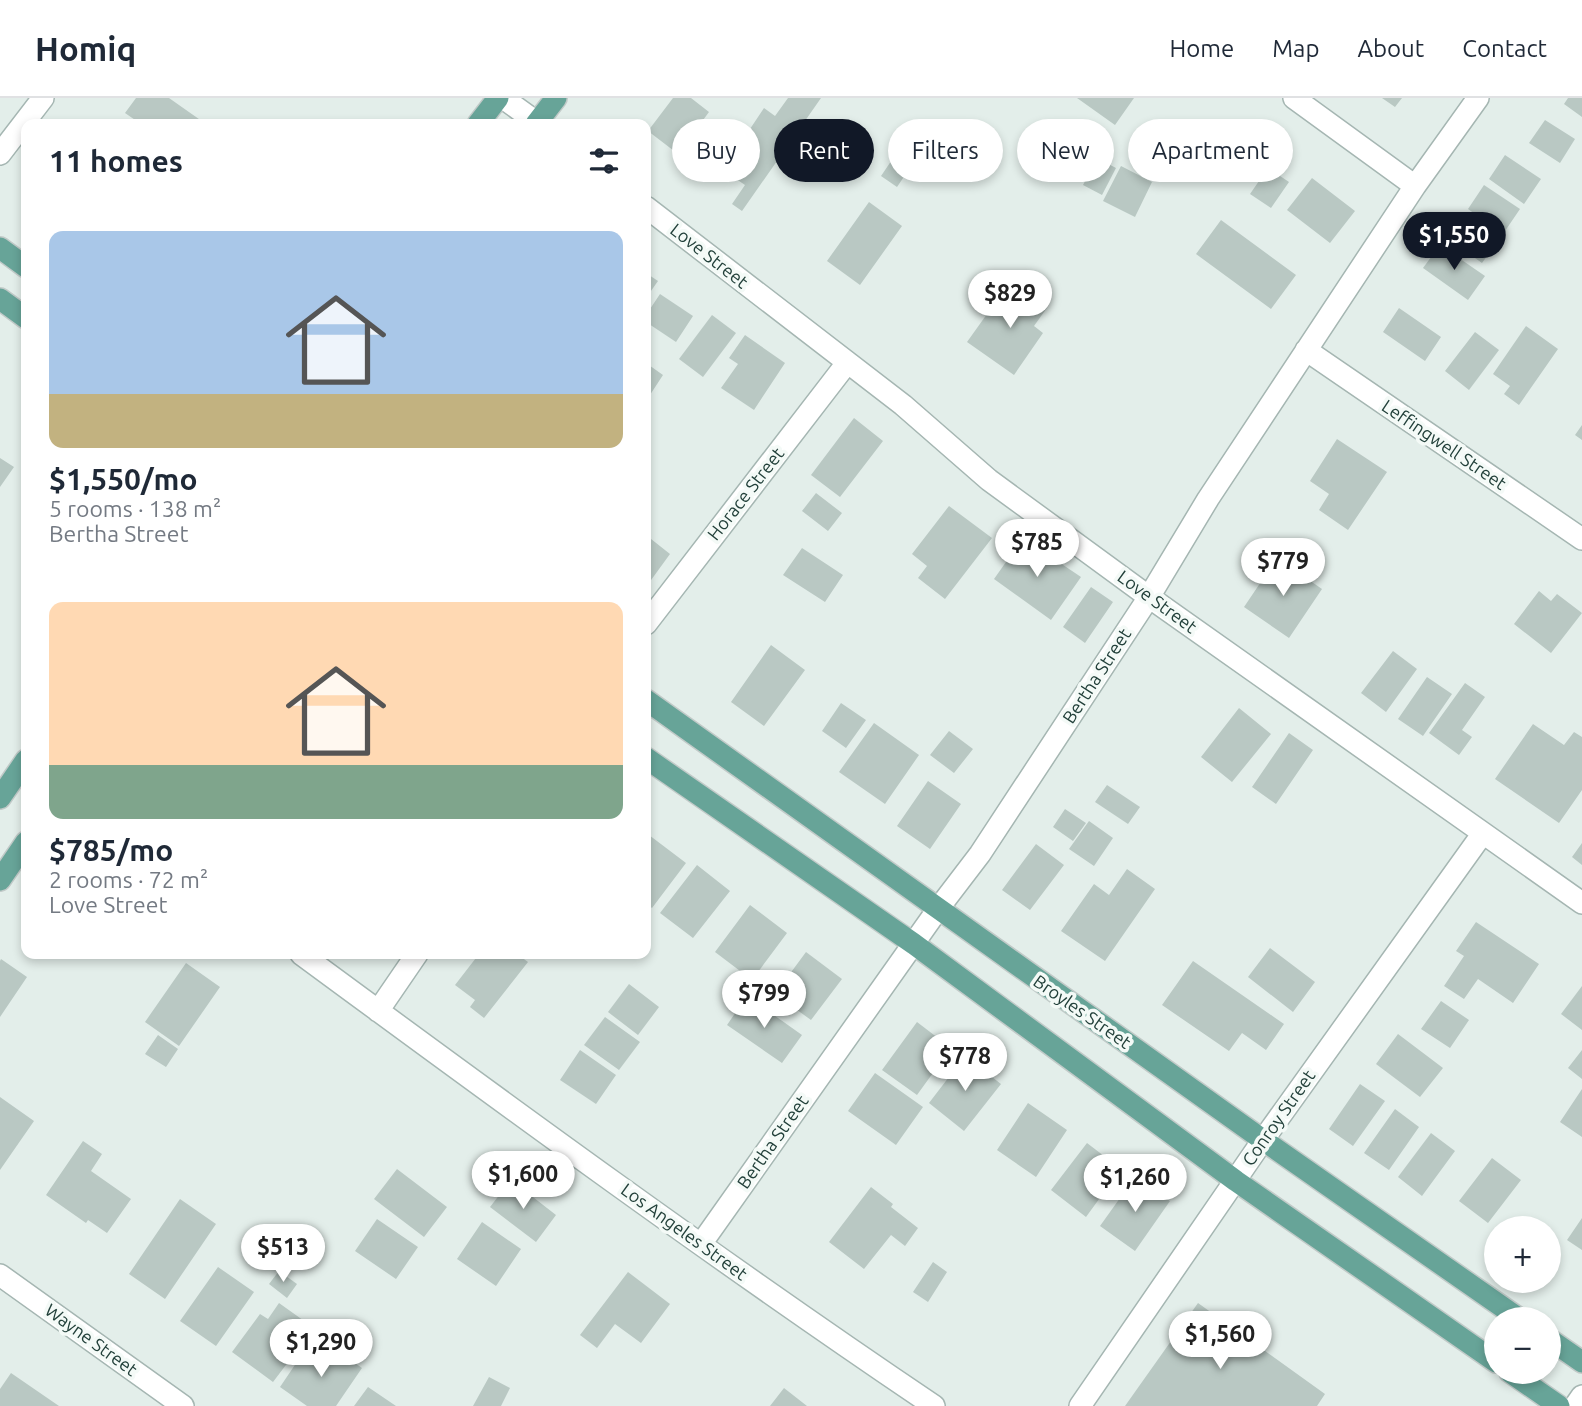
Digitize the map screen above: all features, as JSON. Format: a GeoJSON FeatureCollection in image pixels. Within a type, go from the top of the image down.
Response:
{"type":"FeatureCollection","features":[{"type":"Feature","properties":{"kind":"main road"},"geometry":{"type":"LineString","coordinates":[[482,119],[501,98]]}},
{"type":"Feature","properties":{"kind":"main road"},"geometry":{"type":"LineString","coordinates":[[541,119],[556,98]]}},
{"type":"Feature","properties":{"kind":"main road"},"geometry":{"type":"LineString","coordinates":[[0,247],[21,263]]}},
{"type":"Feature","properties":{"kind":"main road"},"geometry":{"type":"LineString","coordinates":[[0,299],[21,314]]}},
{"type":"Feature","properties":{"kind":"main road","name":"Broyles Street"},"geometry":{"type":"LineString","coordinates":[[651,704],[1263,1140],[1502,1307]]}},
{"type":"Feature","properties":{"kind":"main road"},"geometry":{"type":"LineString","coordinates":[[651,761],[914,944],[1236,1181],[1484,1354]]}},
{"type":"Feature","properties":{"kind":"main road"},"geometry":{"type":"LineString","coordinates":[[0,798],[21,767]]}},
{"type":"Feature","properties":{"kind":"main road"},"geometry":{"type":"LineString","coordinates":[[0,880],[21,849]]}},
{"type":"Feature","properties":{"kind":"main road"},"geometry":{"type":"LineString","coordinates":[[1561,1347],[1582,1362]]}},
{"type":"Feature","properties":{"kind":"main road"},"geometry":{"type":"LineString","coordinates":[[1527,1384],[1559,1406]]}},
{"type":"Feature","properties":{"kind":"street"},"geometry":{"type":"LineString","coordinates":[[27,119],[43,98]]}},
{"type":"Feature","properties":{"kind":"street"},"geometry":{"type":"LineString","coordinates":[[501,98],[530,119]]}},
{"type":"Feature","properties":{"kind":"street"},"geometry":{"type":"LineString","coordinates":[[1294,98],[1415,186]]}},
{"type":"Feature","properties":{"kind":"street","name":"Bertha Street"},"geometry":{"type":"LineString","coordinates":[[701,1244],[938,909],[980,855],[1306,350],[1415,186],[1478,98]]}},
{"type":"Feature","properties":{"kind":"street"},"geometry":{"type":"LineString","coordinates":[[0,154],[21,127]]}},
{"type":"Feature","properties":{"kind":"street","name":"Love Street"},"geometry":{"type":"LineString","coordinates":[[651,211],[903,405],[989,480],[1149,597],[1582,903]]}},
{"type":"Feature","properties":{"kind":"street","name":"Leffingwell Street"},"geometry":{"type":"LineString","coordinates":[[1306,350],[1582,539]]}},
{"type":"Feature","properties":{"kind":"street","name":"Horace Street"},"geometry":{"type":"LineString","coordinates":[[651,617],[846,363]]}},
{"type":"Feature","properties":{"kind":"street","name":"Conroy Street"},"geometry":{"type":"LineString","coordinates":[[1080,1406],[1263,1140],[1483,833]]}},
{"type":"Feature","properties":{"kind":"street","name":"Los Angeles Street"},"geometry":{"type":"LineString","coordinates":[[308,959],[701,1244],[934,1406]]}},
{"type":"Feature","properties":{"kind":"street"},"geometry":{"type":"LineString","coordinates":[[378,1011],[414,959]]}},
{"type":"Feature","properties":{"kind":"street","name":"Wayne Street"},"geometry":{"type":"LineString","coordinates":[[0,1275],[183,1406]]}},
{"type":"Feature","properties":{"kind":"street"},"geometry":{"type":"LineString","coordinates":[[1575,1406],[1582,1396]]}},
{"type":"Feature","properties":{"kind":"building"},"geometry":{"type":"Polygon","coordinates":[[[136,98],[169,98],[199,119],[134,119],[125,113],[136,98]]]}},
{"type":"Feature","properties":{"kind":"building"},"geometry":{"type":"Polygon","coordinates":[[[673,98],[691,98],[709,112],[704,119],[672,119],[672,149],[651,133],[651,127],[673,98]]]}},
{"type":"Feature","properties":{"kind":"building"},"geometry":{"type":"Polygon","coordinates":[[[788,98],[821,98],[806,119],[774,119],[774,165],[742,211],[732,204],[745,185],[741,182],[760,182],[760,119],[757,119],[764,108],[775,116],[788,98]]]}},
{"type":"Feature","properties":{"kind":"building"},"geometry":{"type":"Polygon","coordinates":[[[1077,98],[1134,98],[1115,125],[1114,119],[1107,119],[1077,98]]]}},
{"type":"Feature","properties":{"kind":"building"},"geometry":{"type":"Polygon","coordinates":[[[1382,98],[1402,98],[1395,107],[1382,98]]]}},
{"type":"Feature","properties":{"kind":"building"},"geometry":{"type":"Polygon","coordinates":[[[1568,98],[1582,98],[1582,117],[1564,104],[1568,98]]]}},
{"type":"Feature","properties":{"kind":"building"},"geometry":{"type":"Polygon","coordinates":[[[1545,120],[1575,139],[1560,163],[1529,143],[1545,120]]]}},
{"type":"Feature","properties":{"kind":"building"},"geometry":{"type":"Polygon","coordinates":[[[1505,155],[1541,179],[1524,204],[1489,179],[1505,155]]]}},
{"type":"Feature","properties":{"kind":"building"},"geometry":{"type":"Polygon","coordinates":[[[888,166],[888,181],[881,176],[888,166]]]}},
{"type":"Feature","properties":{"kind":"building"},"geometry":{"type":"Polygon","coordinates":[[[1121,166],[1128,170],[1128,182],[1152,182],[1135,217],[1103,201],[1121,166]]]}},
{"type":"Feature","properties":{"kind":"building"},"geometry":{"type":"Polygon","coordinates":[[[1312,178],[1355,211],[1330,243],[1287,210],[1312,178]]]}},
{"type":"Feature","properties":{"kind":"building"},"geometry":{"type":"Polygon","coordinates":[[[1085,182],[1109,182],[1102,195],[1083,185],[1085,182]]]}},
{"type":"Feature","properties":{"kind":"building"},"geometry":{"type":"Polygon","coordinates":[[[1258,182],[1289,182],[1271,208],[1250,194],[1258,182]]]}},
{"type":"Feature","properties":{"kind":"building"},"geometry":{"type":"Polygon","coordinates":[[[1484,185],[1520,209],[1503,234],[1468,209],[1484,185]]]}},
{"type":"Feature","properties":{"kind":"building"},"geometry":{"type":"Polygon","coordinates":[[[869,202],[902,226],[860,285],[827,261],[869,202]]]}},
{"type":"Feature","properties":{"kind":"building"},"geometry":{"type":"Polygon","coordinates":[[[1464,215],[1498,241],[1482,263],[1447,238],[1464,215]]]}},
{"type":"Feature","properties":{"kind":"building"},"geometry":{"type":"Polygon","coordinates":[[[1221,220],[1296,275],[1271,309],[1196,254],[1221,220]]]}},
{"type":"Feature","properties":{"kind":"building"},"geometry":{"type":"Polygon","coordinates":[[[1440,245],[1485,276],[1468,300],[1423,268],[1440,245]]]}},
{"type":"Feature","properties":{"kind":"building"},"geometry":{"type":"Polygon","coordinates":[[[651,276],[658,281],[651,291],[651,276]]]}},
{"type":"Feature","properties":{"kind":"building"},"geometry":{"type":"Polygon","coordinates":[[[1021,286],[1049,305],[1034,326],[1043,333],[1014,375],[967,342],[1002,293],[1012,300],[1021,286]]]}},
{"type":"Feature","properties":{"kind":"building"},"geometry":{"type":"Polygon","coordinates":[[[660,294],[693,316],[676,342],[651,325],[651,308],[660,294]]]}},
{"type":"Feature","properties":{"kind":"building"},"geometry":{"type":"Polygon","coordinates":[[[1399,308],[1441,337],[1425,361],[1383,332],[1399,308]]]}},
{"type":"Feature","properties":{"kind":"building"},"geometry":{"type":"Polygon","coordinates":[[[712,315],[736,333],[703,377],[679,359],[712,315]]]}},
{"type":"Feature","properties":{"kind":"building"},"geometry":{"type":"Polygon","coordinates":[[[1526,326],[1558,349],[1519,405],[1504,394],[1510,386],[1493,374],[1526,326]]]}},
{"type":"Feature","properties":{"kind":"building"},"geometry":{"type":"Polygon","coordinates":[[[1475,332],[1499,350],[1469,390],[1445,371],[1475,332]]]}},
{"type":"Feature","properties":{"kind":"building"},"geometry":{"type":"Polygon","coordinates":[[[745,335],[785,363],[754,410],[721,388],[738,364],[729,358],[745,335]]]}},
{"type":"Feature","properties":{"kind":"building"},"geometry":{"type":"Polygon","coordinates":[[[651,367],[663,375],[651,393],[651,367]]]}},
{"type":"Feature","properties":{"kind":"building"},"geometry":{"type":"Polygon","coordinates":[[[854,418],[883,441],[840,497],[811,475],[854,418]]]}},
{"type":"Feature","properties":{"kind":"building"},"geometry":{"type":"Polygon","coordinates":[[[1582,425],[1582,440],[1575,435],[1582,425]]]}},
{"type":"Feature","properties":{"kind":"building"},"geometry":{"type":"Polygon","coordinates":[[[1337,439],[1387,472],[1348,530],[1319,510],[1329,494],[1310,481],[1337,439]]]}},
{"type":"Feature","properties":{"kind":"building"},"geometry":{"type":"Polygon","coordinates":[[[0,458],[14,467],[0,487],[0,458]]]}},
{"type":"Feature","properties":{"kind":"building"},"geometry":{"type":"Polygon","coordinates":[[[816,493],[842,513],[828,531],[802,511],[816,493]]]}},
{"type":"Feature","properties":{"kind":"building"},"geometry":{"type":"Polygon","coordinates":[[[949,506],[992,538],[945,599],[918,578],[927,566],[912,554],[949,506]]]}},
{"type":"Feature","properties":{"kind":"building"},"geometry":{"type":"Polygon","coordinates":[[[1023,538],[1081,577],[1051,620],[994,579],[1023,538]]]}},
{"type":"Feature","properties":{"kind":"building"},"geometry":{"type":"Polygon","coordinates":[[[651,539],[670,554],[651,580],[651,539]]]}},
{"type":"Feature","properties":{"kind":"building"},"geometry":{"type":"Polygon","coordinates":[[[802,548],[843,575],[825,602],[783,575],[802,548]]]}},
{"type":"Feature","properties":{"kind":"building"},"geometry":{"type":"Polygon","coordinates":[[[1277,558],[1322,589],[1289,638],[1244,607],[1277,558]]]}},
{"type":"Feature","properties":{"kind":"building"},"geometry":{"type":"Polygon","coordinates":[[[1091,587],[1113,602],[1085,643],[1063,627],[1091,587]]]}},
{"type":"Feature","properties":{"kind":"building"},"geometry":{"type":"Polygon","coordinates":[[[1539,591],[1551,601],[1557,594],[1582,613],[1551,653],[1514,624],[1539,591]]]}},
{"type":"Feature","properties":{"kind":"building"},"geometry":{"type":"Polygon","coordinates":[[[771,645],[805,670],[764,726],[731,702],[771,645]]]}},
{"type":"Feature","properties":{"kind":"building"},"geometry":{"type":"Polygon","coordinates":[[[1393,651],[1417,669],[1386,712],[1361,693],[1393,651]]]}},
{"type":"Feature","properties":{"kind":"building"},"geometry":{"type":"Polygon","coordinates":[[[1427,677],[1452,694],[1423,736],[1398,719],[1427,677]]]}},
{"type":"Feature","properties":{"kind":"building"},"geometry":{"type":"Polygon","coordinates":[[[1465,683],[1485,697],[1462,730],[1472,737],[1459,755],[1429,733],[1465,683]]]}},
{"type":"Feature","properties":{"kind":"building"},"geometry":{"type":"Polygon","coordinates":[[[841,703],[866,720],[846,748],[822,731],[841,703]]]}},
{"type":"Feature","properties":{"kind":"building"},"geometry":{"type":"Polygon","coordinates":[[[1239,708],[1271,734],[1232,782],[1201,757],[1239,708]]]}},
{"type":"Feature","properties":{"kind":"building"},"geometry":{"type":"Polygon","coordinates":[[[874,723],[919,755],[885,804],[839,772],[874,723]]]}},
{"type":"Feature","properties":{"kind":"building"},"geometry":{"type":"Polygon","coordinates":[[[1533,724],[1564,745],[1574,732],[1582,737],[1582,790],[1559,823],[1495,779],[1533,724]]]}},
{"type":"Feature","properties":{"kind":"building"},"geometry":{"type":"Polygon","coordinates":[[[949,731],[973,749],[954,773],[930,755],[949,731]]]}},
{"type":"Feature","properties":{"kind":"building"},"geometry":{"type":"Polygon","coordinates":[[[1289,733],[1313,750],[1276,804],[1252,787],[1289,733]]]}},
{"type":"Feature","properties":{"kind":"building"},"geometry":{"type":"Polygon","coordinates":[[[928,781],[961,804],[930,849],[897,826],[928,781]]]}},
{"type":"Feature","properties":{"kind":"building"},"geometry":{"type":"Polygon","coordinates":[[[1107,785],[1140,807],[1128,824],[1095,802],[1107,785]]]}},
{"type":"Feature","properties":{"kind":"building"},"geometry":{"type":"Polygon","coordinates":[[[1065,809],[1086,823],[1073,841],[1053,827],[1065,809]]]}},
{"type":"Feature","properties":{"kind":"building"},"geometry":{"type":"Polygon","coordinates":[[[1089,821],[1113,838],[1094,866],[1069,849],[1089,821]]]}},
{"type":"Feature","properties":{"kind":"building"},"geometry":{"type":"Polygon","coordinates":[[[651,837],[686,863],[651,907],[651,837]]]}},
{"type":"Feature","properties":{"kind":"building"},"geometry":{"type":"Polygon","coordinates":[[[1582,843],[1582,865],[1572,857],[1582,843]]]}},
{"type":"Feature","properties":{"kind":"building"},"geometry":{"type":"Polygon","coordinates":[[[1036,844],[1064,865],[1030,910],[1002,890],[1036,844]]]}},
{"type":"Feature","properties":{"kind":"building"},"geometry":{"type":"Polygon","coordinates":[[[697,865],[730,891],[693,938],[660,913],[697,865]]]}},
{"type":"Feature","properties":{"kind":"building"},"geometry":{"type":"Polygon","coordinates":[[[1127,869],[1155,889],[1105,961],[1061,931],[1094,884],[1109,895],[1127,869]]]}},
{"type":"Feature","properties":{"kind":"building"},"geometry":{"type":"Polygon","coordinates":[[[750,905],[787,933],[752,980],[715,952],[750,905]]]}},
{"type":"Feature","properties":{"kind":"building"},"geometry":{"type":"Polygon","coordinates":[[[1476,922],[1539,964],[1513,1003],[1478,979],[1464,999],[1444,986],[1464,956],[1456,951],[1476,922]]]}},
{"type":"Feature","properties":{"kind":"building"},"geometry":{"type":"Polygon","coordinates":[[[1270,948],[1315,982],[1293,1012],[1248,977],[1270,948]]]}},
{"type":"Feature","properties":{"kind":"building"},"geometry":{"type":"Polygon","coordinates":[[[806,952],[842,979],[811,1020],[775,994],[806,952]]]}},
{"type":"Feature","properties":{"kind":"building"},"geometry":{"type":"Polygon","coordinates":[[[1,959],[27,977],[0,1017],[0,961],[1,959]]]}},
{"type":"Feature","properties":{"kind":"building"},"geometry":{"type":"Polygon","coordinates":[[[475,959],[524,959],[528,962],[484,1018],[470,1007],[475,1000],[455,985],[475,959]]]}},
{"type":"Feature","properties":{"kind":"building"},"geometry":{"type":"Polygon","coordinates":[[[1193,961],[1284,1024],[1266,1050],[1242,1033],[1229,1051],[1162,1005],[1193,961]]]}},
{"type":"Feature","properties":{"kind":"building"},"geometry":{"type":"Polygon","coordinates":[[[186,963],[220,987],[179,1046],[145,1022],[186,963]]]}},
{"type":"Feature","properties":{"kind":"building"},"geometry":{"type":"Polygon","coordinates":[[[629,984],[659,1007],[638,1035],[608,1012],[629,984]]]}},
{"type":"Feature","properties":{"kind":"building"},"geometry":{"type":"Polygon","coordinates":[[[1582,986],[1582,1030],[1561,1014],[1582,986]]]}},
{"type":"Feature","properties":{"kind":"building"},"geometry":{"type":"Polygon","coordinates":[[[747,996],[802,1035],[782,1063],[727,1025],[747,996]]]}},
{"type":"Feature","properties":{"kind":"building"},"geometry":{"type":"Polygon","coordinates":[[[1441,1001],[1469,1020],[1450,1048],[1421,1029],[1441,1001]]]}},
{"type":"Feature","properties":{"kind":"building"},"geometry":{"type":"Polygon","coordinates":[[[605,1017],[640,1042],[619,1070],[584,1045],[605,1017]]]}},
{"type":"Feature","properties":{"kind":"building"},"geometry":{"type":"Polygon","coordinates":[[[917,1022],[951,1048],[917,1095],[882,1070],[917,1022]]]}},
{"type":"Feature","properties":{"kind":"building"},"geometry":{"type":"Polygon","coordinates":[[[1398,1034],[1443,1068],[1420,1097],[1376,1064],[1398,1034]]]}},
{"type":"Feature","properties":{"kind":"building"},"geometry":{"type":"Polygon","coordinates":[[[158,1035],[178,1049],[166,1067],[145,1054],[158,1035]]]}},
{"type":"Feature","properties":{"kind":"building"},"geometry":{"type":"Polygon","coordinates":[[[580,1050],[616,1075],[596,1104],[560,1080],[580,1050]]]}},
{"type":"Feature","properties":{"kind":"building"},"geometry":{"type":"Polygon","coordinates":[[[1582,1050],[1582,1079],[1568,1068],[1582,1050]]]}},
{"type":"Feature","properties":{"kind":"building"},"geometry":{"type":"Polygon","coordinates":[[[965,1056],[1001,1084],[964,1131],[929,1103],[965,1056]]]}},
{"type":"Feature","properties":{"kind":"building"},"geometry":{"type":"Polygon","coordinates":[[[875,1073],[923,1107],[896,1145],[848,1111],[875,1073]]]}},
{"type":"Feature","properties":{"kind":"building"},"geometry":{"type":"Polygon","coordinates":[[[1360,1084],[1385,1101],[1353,1146],[1329,1129],[1360,1084]]]}},
{"type":"Feature","properties":{"kind":"building"},"geometry":{"type":"Polygon","coordinates":[[[1582,1089],[1582,1137],[1560,1122],[1582,1089]]]}},
{"type":"Feature","properties":{"kind":"building"},"geometry":{"type":"Polygon","coordinates":[[[0,1097],[34,1121],[0,1170],[0,1097]]]}},
{"type":"Feature","properties":{"kind":"building"},"geometry":{"type":"Polygon","coordinates":[[[1028,1103],[1067,1130],[1036,1177],[997,1150],[1028,1103]]]}},
{"type":"Feature","properties":{"kind":"building"},"geometry":{"type":"Polygon","coordinates":[[[1395,1109],[1419,1127],[1389,1170],[1364,1153],[1395,1109]]]}},
{"type":"Feature","properties":{"kind":"building"},"geometry":{"type":"Polygon","coordinates":[[[1431,1133],[1455,1151],[1422,1196],[1398,1177],[1431,1133]]]}},
{"type":"Feature","properties":{"kind":"building"},"geometry":{"type":"Polygon","coordinates":[[[83,1141],[102,1154],[91,1171],[131,1199],[107,1233],[88,1220],[86,1223],[46,1195],[83,1141]]]}},
{"type":"Feature","properties":{"kind":"building"},"geometry":{"type":"Polygon","coordinates":[[[1087,1143],[1121,1169],[1086,1217],[1051,1190],[1087,1143]]]}},
{"type":"Feature","properties":{"kind":"building"},"geometry":{"type":"Polygon","coordinates":[[[1492,1158],[1521,1180],[1493,1216],[1484,1216],[1484,1220],[1459,1201],[1492,1158]]]}},
{"type":"Feature","properties":{"kind":"building"},"geometry":{"type":"Polygon","coordinates":[[[397,1169],[447,1207],[424,1237],[374,1199],[397,1169]]]}},
{"type":"Feature","properties":{"kind":"building"},"geometry":{"type":"Polygon","coordinates":[[[1135,1177],[1170,1201],[1135,1251],[1100,1226],[1135,1177]]]}},
{"type":"Feature","properties":{"kind":"building"},"geometry":{"type":"Polygon","coordinates":[[[511,1180],[556,1215],[536,1242],[490,1207],[511,1180]]]}},
{"type":"Feature","properties":{"kind":"building"},"geometry":{"type":"Polygon","coordinates":[[[871,1187],[918,1228],[905,1246],[891,1235],[864,1269],[829,1242],[871,1187]]]}},
{"type":"Feature","properties":{"kind":"building"},"geometry":{"type":"Polygon","coordinates":[[[180,1199],[216,1224],[165,1299],[129,1274],[180,1199]]]}},
{"type":"Feature","properties":{"kind":"building"},"geometry":{"type":"Polygon","coordinates":[[[1582,1218],[1582,1250],[1567,1240],[1582,1218]]]}},
{"type":"Feature","properties":{"kind":"building"},"geometry":{"type":"Polygon","coordinates":[[[377,1219],[418,1247],[396,1279],[355,1251],[377,1219]]]}},
{"type":"Feature","properties":{"kind":"building"},"geometry":{"type":"Polygon","coordinates":[[[482,1222],[521,1249],[496,1286],[457,1259],[482,1222]]]}},
{"type":"Feature","properties":{"kind":"building"},"geometry":{"type":"Polygon","coordinates":[[[933,1262],[947,1272],[928,1302],[913,1292],[933,1262]]]}},
{"type":"Feature","properties":{"kind":"building"},"geometry":{"type":"Polygon","coordinates":[[[218,1267],[254,1292],[216,1346],[180,1321],[218,1267]]]}},
{"type":"Feature","properties":{"kind":"building"},"geometry":{"type":"Polygon","coordinates":[[[279,1271],[297,1284],[287,1298],[269,1284],[279,1271]]]}},
{"type":"Feature","properties":{"kind":"building"},"geometry":{"type":"Polygon","coordinates":[[[628,1272],[670,1304],[641,1343],[615,1324],[597,1348],[580,1335],[628,1272]]]}},
{"type":"Feature","properties":{"kind":"building"},"geometry":{"type":"Polygon","coordinates":[[[279,1303],[314,1328],[273,1382],[232,1352],[260,1314],[268,1319],[279,1303]]]}},
{"type":"Feature","properties":{"kind":"building"},"geometry":{"type":"Polygon","coordinates":[[[1198,1303],[1325,1394],[1317,1406],[1125,1406],[1198,1303]]]}},
{"type":"Feature","properties":{"kind":"building"},"geometry":{"type":"Polygon","coordinates":[[[335,1349],[362,1368],[336,1406],[307,1406],[280,1387],[305,1350],[325,1363],[335,1349]]]}},
{"type":"Feature","properties":{"kind":"building"},"geometry":{"type":"Polygon","coordinates":[[[11,1373],[59,1406],[0,1406],[0,1389],[11,1373]]]}},
{"type":"Feature","properties":{"kind":"building"},"geometry":{"type":"Polygon","coordinates":[[[489,1377],[510,1388],[501,1406],[473,1406],[489,1377]]]}},
{"type":"Feature","properties":{"kind":"building"},"geometry":{"type":"Polygon","coordinates":[[[368,1387],[396,1406],[354,1406],[368,1387]]]}},
{"type":"Feature","properties":{"kind":"building"},"geometry":{"type":"Polygon","coordinates":[[[784,1388],[807,1406],[770,1406],[784,1388]]]}}]}
